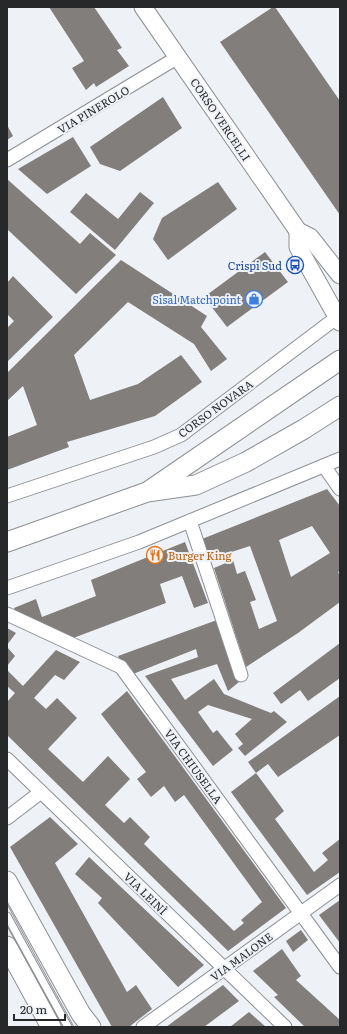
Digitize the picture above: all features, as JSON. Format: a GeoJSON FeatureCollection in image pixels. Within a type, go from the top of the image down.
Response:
{"type":"FeatureCollection","features":[{"type":"Feature","properties":{"kind":"main road"},"geometry":{"type":"LineString","coordinates":[[147,492],[340,360]]}},
{"type":"Feature","properties":{"kind":"main road"},"geometry":{"type":"LineString","coordinates":[[7,542],[147,492],[196,485],[246,462],[304,429],[340,406]]}},
{"type":"Feature","properties":{"kind":"main road"},"geometry":{"type":"LineString","coordinates":[[7,881],[82,1014],[91,1027]]}},
{"type":"Feature","properties":{"kind":"main road"},"geometry":{"type":"LineString","coordinates":[[7,946],[51,1027]]}},
{"type":"Feature","properties":{"kind":"street","name":"CORSO VERCELLI"},"geometry":{"type":"LineString","coordinates":[[143,7],[298,231],[310,237],[340,275]]}},
{"type":"Feature","properties":{"kind":"street","name":"VIA PINEROLO"},"geometry":{"type":"LineString","coordinates":[[7,160],[178,57]]}},
{"type":"Feature","properties":{"kind":"street","name":"CORSO VERCELLI"},"geometry":{"type":"LineString","coordinates":[[298,231],[298,247],[339,318]]}},
{"type":"Feature","properties":{"kind":"street","name":"CORSO NOVARA"},"geometry":{"type":"LineString","coordinates":[[7,496],[154,447],[180,435],[339,318]]}},
{"type":"Feature","properties":{"kind":"street"},"geometry":{"type":"LineString","coordinates":[[7,588],[139,542],[340,459]]}},
{"type":"Feature","properties":{"kind":"street"},"geometry":{"type":"LineString","coordinates":[[324,466],[340,489]]}},
{"type":"Feature","properties":{"kind":"street"},"geometry":{"type":"LineString","coordinates":[[190,522],[241,675]]}},
{"type":"Feature","properties":{"kind":"street","name":"VIA CHIUSELLA"},"geometry":{"type":"LineString","coordinates":[[7,614],[121,667],[299,914],[340,967]]}},
{"type":"Feature","properties":{"kind":"street","name":"VIA LEINÌ"},"geometry":{"type":"LineString","coordinates":[[7,759],[285,1027]]}},
{"type":"Feature","properties":{"kind":"street"},"geometry":{"type":"LineString","coordinates":[[7,818],[41,792]]}},
{"type":"Feature","properties":{"kind":"street","name":"VIA MALONE"},"geometry":{"type":"LineString","coordinates":[[143,1027],[340,885]]}},
{"type":"Feature","properties":{"kind":"lane"},"geometry":{"type":"LineString","coordinates":[[7,916],[68,1027]]}},
{"type":"Feature","properties":{"kind":"building"},"geometry":{"type":"Polygon","coordinates":[[[49,7],[94,7],[122,48],[117,50],[129,66],[96,87],[94,83],[86,90],[72,68],[84,61],[49,7]]]}},
{"type":"Feature","properties":{"kind":"building"},"geometry":{"type":"Polygon","coordinates":[[[275,7],[340,101],[340,215],[220,42],[275,7]]]}},
{"type":"Feature","properties":{"kind":"building"},"geometry":{"type":"Polygon","coordinates":[[[163,97],[182,128],[120,171],[100,164],[90,147],[163,97]]]}},
{"type":"Feature","properties":{"kind":"building"},"geometry":{"type":"Polygon","coordinates":[[[7,125],[13,136],[7,140],[7,125]]]}},
{"type":"Feature","properties":{"kind":"building"},"geometry":{"type":"Polygon","coordinates":[[[73,137],[91,166],[47,194],[18,169],[73,137]]]}},
{"type":"Feature","properties":{"kind":"building"},"geometry":{"type":"Polygon","coordinates":[[[7,179],[80,244],[90,233],[116,255],[76,294],[7,229],[7,179]]]}},
{"type":"Feature","properties":{"kind":"building"},"geometry":{"type":"Polygon","coordinates":[[[218,182],[237,209],[168,260],[153,239],[162,218],[218,182]]]}},
{"type":"Feature","properties":{"kind":"building"},"geometry":{"type":"Polygon","coordinates":[[[140,192],[154,203],[115,250],[70,212],[86,193],[118,219],[140,192]]]}},
{"type":"Feature","properties":{"kind":"building"},"geometry":{"type":"Polygon","coordinates":[[[265,252],[288,282],[227,327],[204,297],[265,252]]]}},
{"type":"Feature","properties":{"kind":"building"},"geometry":{"type":"Polygon","coordinates":[[[121,260],[207,316],[201,327],[227,359],[211,371],[194,344],[128,302],[74,355],[90,400],[138,384],[181,355],[202,382],[155,416],[67,442],[69,447],[7,470],[7,437],[37,425],[23,386],[7,401],[7,373],[121,260]]]}},
{"type":"Feature","properties":{"kind":"building"},"geometry":{"type":"Polygon","coordinates":[[[13,276],[53,317],[7,362],[7,328],[14,321],[7,314],[7,283],[13,276]]]}},
{"type":"Feature","properties":{"kind":"building"},"geometry":{"type":"Polygon","coordinates":[[[327,489],[340,506],[340,571],[338,572],[340,576],[340,602],[298,633],[246,667],[214,568],[233,560],[237,574],[245,571],[256,600],[250,602],[259,629],[277,621],[250,546],[210,559],[202,539],[327,489]],[[312,526],[279,540],[291,577],[330,553],[312,526]]]}},
{"type":"Feature","properties":{"kind":"building"},"geometry":{"type":"Polygon","coordinates":[[[185,542],[208,603],[194,608],[182,576],[160,584],[166,603],[68,640],[17,617],[14,608],[36,599],[42,617],[96,596],[91,580],[185,542]]]}},
{"type":"Feature","properties":{"kind":"building"},"geometry":{"type":"Polygon","coordinates":[[[217,620],[239,682],[228,691],[217,664],[171,679],[185,700],[214,679],[224,694],[271,713],[274,711],[287,722],[245,756],[238,748],[243,744],[235,734],[252,719],[208,705],[198,712],[213,733],[217,730],[233,750],[213,766],[145,676],[198,657],[196,649],[133,674],[125,669],[118,656],[217,620]]]}},
{"type":"Feature","properties":{"kind":"building"},"geometry":{"type":"Polygon","coordinates":[[[7,628],[16,633],[7,645],[7,628]]]}},
{"type":"Feature","properties":{"kind":"building"},"geometry":{"type":"Polygon","coordinates":[[[340,643],[340,678],[308,701],[300,690],[281,704],[273,693],[340,643]]]}},
{"type":"Feature","properties":{"kind":"building"},"geometry":{"type":"Polygon","coordinates":[[[7,647],[15,656],[7,666],[7,647]]]}},
{"type":"Feature","properties":{"kind":"building"},"geometry":{"type":"Polygon","coordinates":[[[56,650],[80,662],[64,680],[55,675],[34,698],[46,709],[57,698],[77,718],[48,749],[83,782],[108,756],[130,779],[105,805],[124,823],[130,817],[150,837],[144,844],[234,931],[244,923],[241,920],[262,902],[184,795],[175,802],[164,786],[151,797],[137,779],[146,772],[101,714],[127,691],[286,908],[228,951],[7,735],[7,702],[15,693],[7,686],[7,670],[23,686],[56,650]]]}},
{"type":"Feature","properties":{"kind":"building"},"geometry":{"type":"Polygon","coordinates":[[[340,696],[340,735],[278,777],[268,764],[256,773],[248,762],[340,696]]]}},
{"type":"Feature","properties":{"kind":"building"},"geometry":{"type":"Polygon","coordinates":[[[256,773],[284,811],[275,819],[314,872],[328,860],[322,853],[340,839],[340,872],[307,895],[231,792],[256,773]]]}},
{"type":"Feature","properties":{"kind":"building"},"geometry":{"type":"Polygon","coordinates":[[[50,817],[78,844],[55,863],[127,992],[136,985],[152,1009],[129,1027],[112,1027],[10,847],[50,817]]]}},
{"type":"Feature","properties":{"kind":"building"},"geometry":{"type":"Polygon","coordinates":[[[89,857],[204,965],[178,987],[98,903],[102,898],[75,874],[89,857]]]}},
{"type":"Feature","properties":{"kind":"building"},"geometry":{"type":"Polygon","coordinates":[[[340,900],[340,943],[319,915],[340,900]]]}},
{"type":"Feature","properties":{"kind":"building"},"geometry":{"type":"Polygon","coordinates":[[[301,930],[308,940],[293,952],[286,941],[301,930]]]}},
{"type":"Feature","properties":{"kind":"building"},"geometry":{"type":"Polygon","coordinates":[[[282,949],[301,976],[296,980],[340,1020],[340,1027],[305,1027],[274,997],[278,995],[253,971],[282,949]]]}},
{"type":"Feature","properties":{"kind":"building"},"geometry":{"type":"Polygon","coordinates":[[[223,985],[239,1001],[204,1027],[166,1027],[223,985]]]}},
{"type":"Feature","properties":{"kind":"building"},"geometry":{"type":"Polygon","coordinates":[[[249,1012],[266,1027],[230,1027],[249,1012]]]}},
{"type":"Feature","properties":{"kind":"tram line"},"geometry":{"type":"LineString","coordinates":[[7,904],[74,1027]]}},
{"type":"Feature","properties":{"kind":"tram line"},"geometry":{"type":"LineString","coordinates":[[7,926],[63,1027]]}},
{"type":"Feature","properties":{"kind":"place","name":"Crispi Sud"},"geometry":{"type":"Point","coordinates":[295,265]}},
{"type":"Feature","properties":{"kind":"place","name":"Sisal Matchpoint"},"geometry":{"type":"Point","coordinates":[254,299]}},
{"type":"Feature","properties":{"kind":"place","name":"Burger King"},"geometry":{"type":"Point","coordinates":[155,555]}}]}
